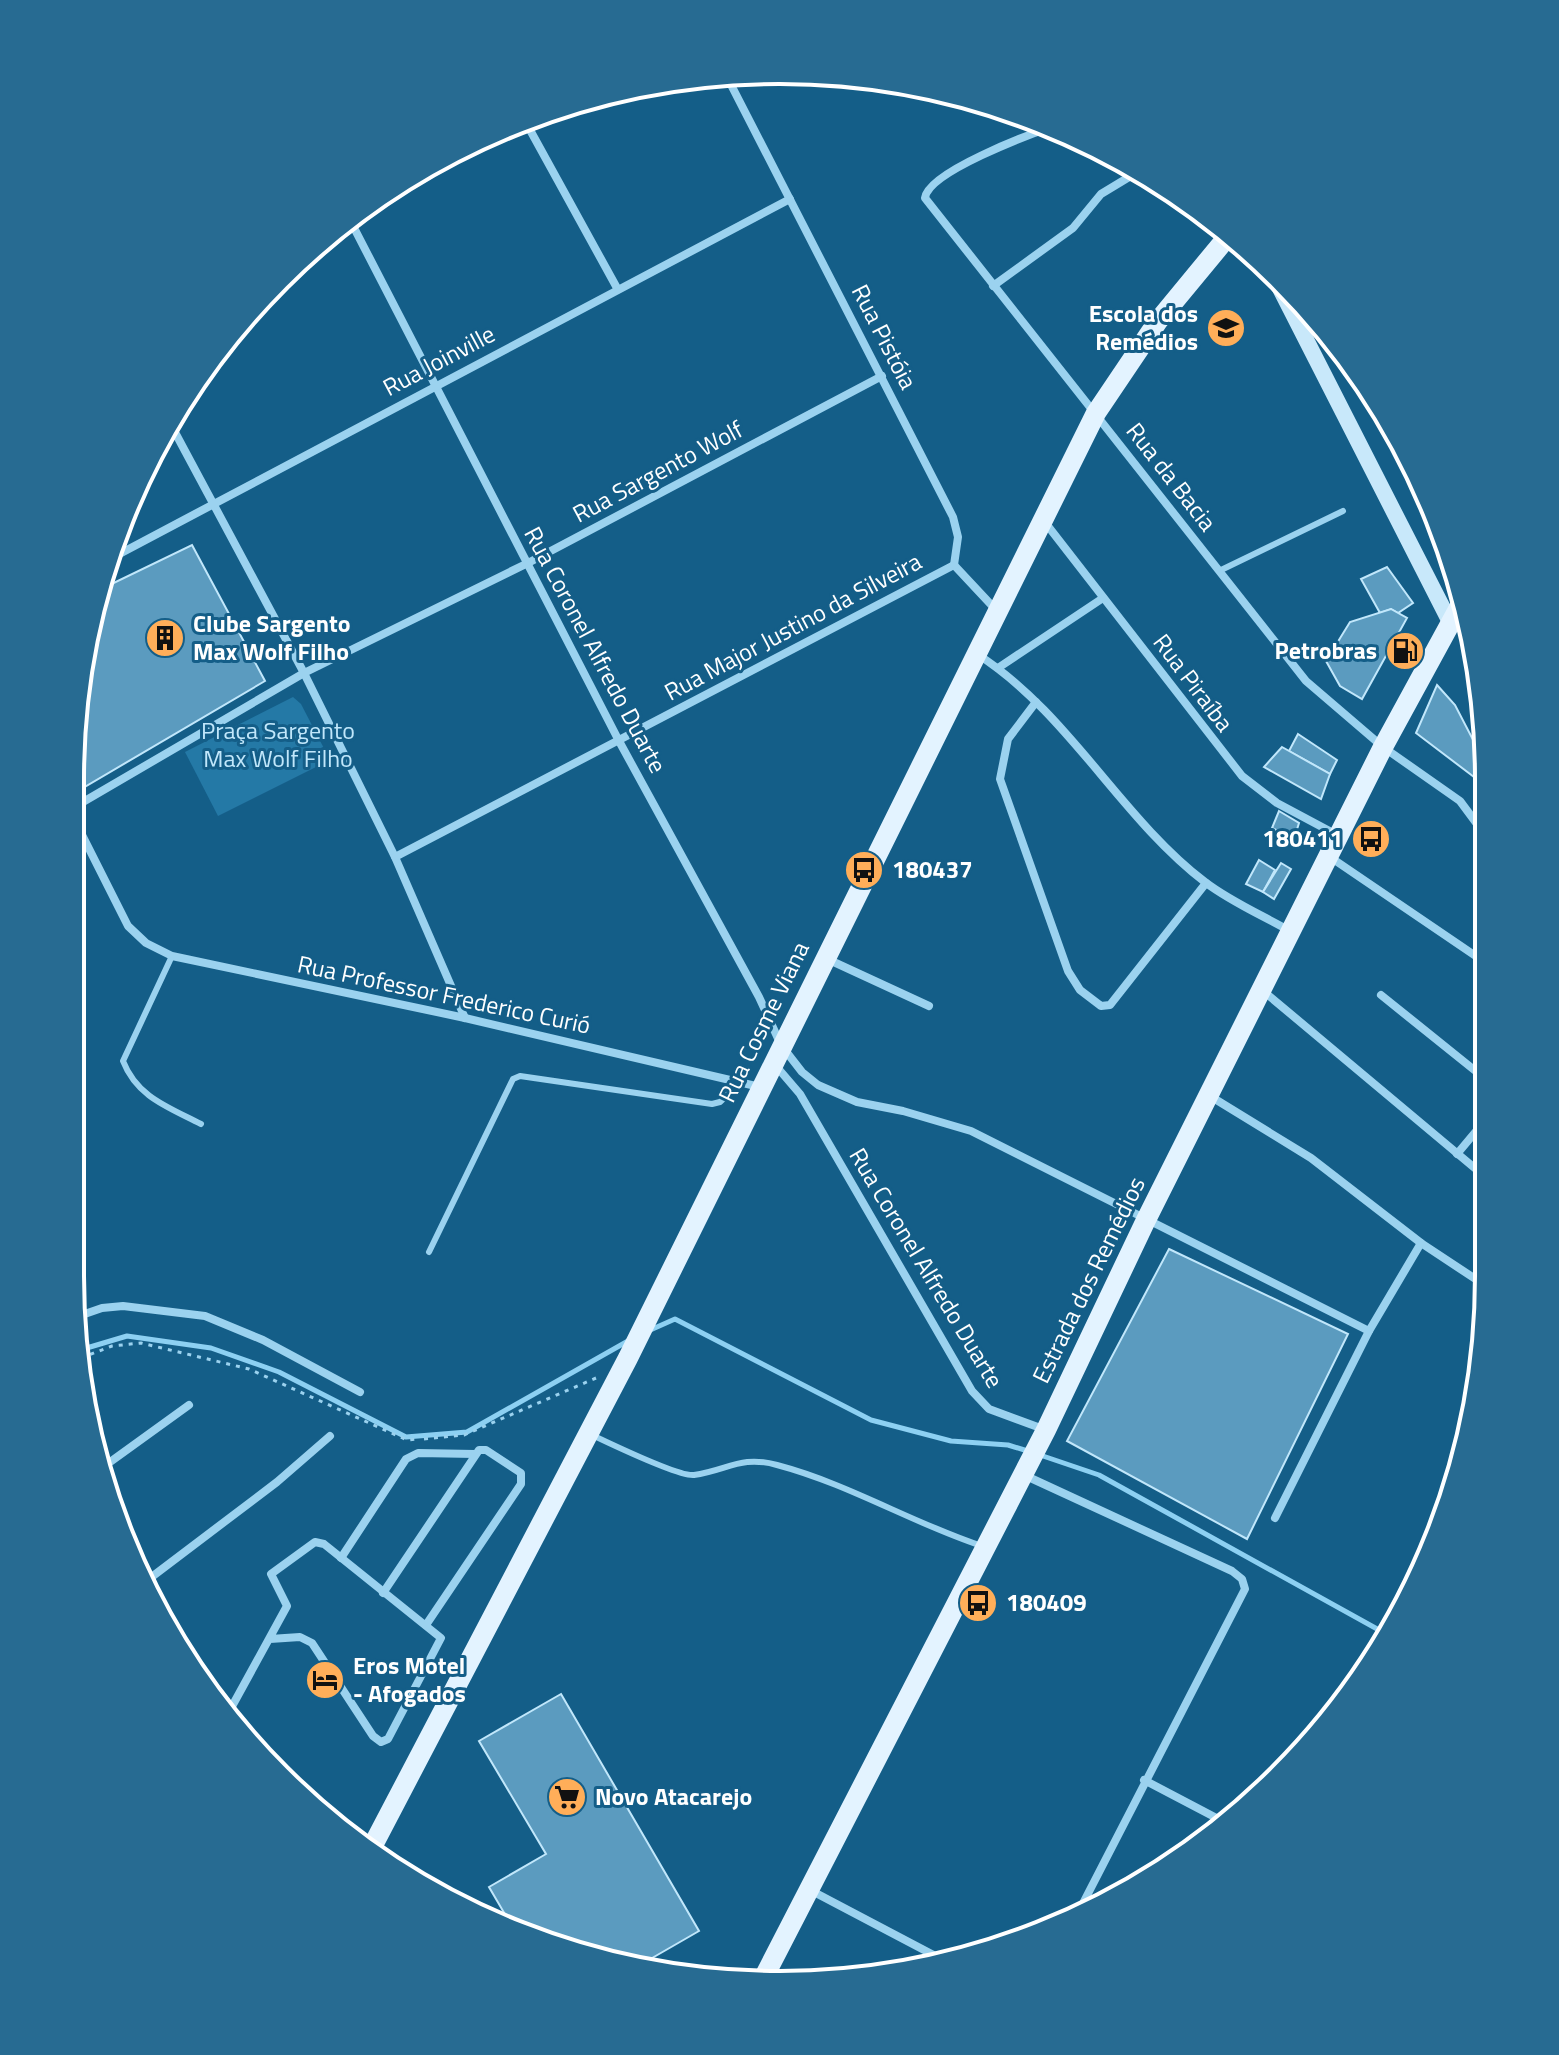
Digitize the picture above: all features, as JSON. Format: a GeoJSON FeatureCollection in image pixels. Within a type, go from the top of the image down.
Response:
{"type":"FeatureCollection","features":[{"type":"Feature","properties":{"kind":"main road","name":"Rua Cosme Viana"},"geometry":{"type":"LineString","coordinates":[[375,1841],[628,1358],[751,1085],[777,1053],[1096,413],[1158,321],[1222,244]]}},
{"type":"Feature","properties":{"kind":"main road"},"geometry":{"type":"LineString","coordinates":[[1293,311],[1453,609]]}},
{"type":"Feature","properties":{"kind":"main road","name":"Estrada dos Remédios"},"geometry":{"type":"LineString","coordinates":[[767,1971],[1043,1436],[1290,931],[1454,613]]}},
{"type":"Feature","properties":{"kind":"street","name":"Rua Pistóia"},"geometry":{"type":"LineString","coordinates":[[731,85],[953,517],[958,537],[954,565]]}},
{"type":"Feature","properties":{"kind":"street"},"geometry":{"type":"LineString","coordinates":[[530,131],[617,288]]}},
{"type":"Feature","properties":{"kind":"street","name":"Rua da Bacia"},"geometry":{"type":"LineString","coordinates":[[1036,133],[1004,146],[935,182],[925,195],[940,220],[1306,681],[1383,747],[1460,801],[1475,821]]}},
{"type":"Feature","properties":{"kind":"street"},"geometry":{"type":"LineString","coordinates":[[993,286],[1073,228],[1101,194],[1128,178]]}},
{"type":"Feature","properties":{"kind":"street","name":"Rua Joinville"},"geometry":{"type":"LineString","coordinates":[[124,552],[790,199]]}},
{"type":"Feature","properties":{"kind":"street","name":"Rua Coronel Alfredo Duarte"},"geometry":{"type":"LineString","coordinates":[[355,229],[619,741],[759,997],[777,1053],[800,1094],[972,1391],[989,1409],[1043,1436]]}},
{"type":"Feature","properties":{"kind":"street","name":"Rua Sargento Wolf"},"geometry":{"type":"LineString","coordinates":[[84,803],[304,673],[528,563],[882,376]]}},
{"type":"Feature","properties":{"kind":"street"},"geometry":{"type":"LineString","coordinates":[[176,434],[304,673],[395,857],[465,1018]]}},
{"type":"Feature","properties":{"kind":"street","name":"Rua Piraíba"},"geometry":{"type":"LineString","coordinates":[[1044,521],[1242,776],[1277,803],[1340,836]]}},
{"type":"Feature","properties":{"kind":"street"},"geometry":{"type":"LineString","coordinates":[[954,565],[998,612]]}},
{"type":"Feature","properties":{"kind":"street","name":"Rua Major Justino da Silveira"},"geometry":{"type":"LineString","coordinates":[[395,857],[954,565]]}},
{"type":"Feature","properties":{"kind":"street"},"geometry":{"type":"LineString","coordinates":[[998,668],[1103,598]]}},
{"type":"Feature","properties":{"kind":"street"},"geometry":{"type":"LineString","coordinates":[[977,654],[1036,702],[1165,845],[1206,883],[1290,931]]}},
{"type":"Feature","properties":{"kind":"street"},"geometry":{"type":"LineString","coordinates":[[1036,702],[1008,739],[1000,779],[1073,982],[1101,1006],[1110,1005],[1206,883]]}},
{"type":"Feature","properties":{"kind":"street","name":"Rua Professor Frederico Curió"},"geometry":{"type":"LineString","coordinates":[[84,837],[128,926],[146,943],[172,956],[465,1018],[751,1085]]}},
{"type":"Feature","properties":{"kind":"street"},"geometry":{"type":"LineString","coordinates":[[1330,856],[1475,956]]}},
{"type":"Feature","properties":{"kind":"street"},"geometry":{"type":"LineString","coordinates":[[825,958],[929,1006]]}},
{"type":"Feature","properties":{"kind":"street"},"geometry":{"type":"LineString","coordinates":[[1262,990],[1475,1169]]}},
{"type":"Feature","properties":{"kind":"street"},"geometry":{"type":"LineString","coordinates":[[1381,995],[1475,1071]]}},
{"type":"Feature","properties":{"kind":"street","name":"Rua Coronel Alfredo Duarte"},"geometry":{"type":"LineString","coordinates":[[777,1053],[818,1085],[857,1102],[903,1111],[971,1131],[1146,1220]]}},
{"type":"Feature","properties":{"kind":"street"},"geometry":{"type":"LineString","coordinates":[[1209,1096],[1311,1158],[1421,1243],[1475,1279]]}},
{"type":"Feature","properties":{"kind":"street"},"geometry":{"type":"LineString","coordinates":[[1457,1154],[1475,1133]]}},
{"type":"Feature","properties":{"kind":"street"},"geometry":{"type":"LineString","coordinates":[[1146,1220],[1369,1331]]}},
{"type":"Feature","properties":{"kind":"street"},"geometry":{"type":"LineString","coordinates":[[1275,1518],[1369,1331],[1421,1243]]}},
{"type":"Feature","properties":{"kind":"street"},"geometry":{"type":"LineString","coordinates":[[85,1314],[123,1306],[205,1316],[263,1340],[360,1392]]}},
{"type":"Feature","properties":{"kind":"street"},"geometry":{"type":"LineString","coordinates":[[110,1462],[189,1405]]}},
{"type":"Feature","properties":{"kind":"street"},"geometry":{"type":"LineString","coordinates":[[153,1576],[277,1482],[330,1436]]}},
{"type":"Feature","properties":{"kind":"street"},"geometry":{"type":"LineString","coordinates":[[341,1558],[406,1459],[418,1453],[475,1454],[486,1450],[521,1473],[521,1484],[426,1625]]}},
{"type":"Feature","properties":{"kind":"street"},"geometry":{"type":"LineString","coordinates":[[383,1593],[475,1454]]}},
{"type":"Feature","properties":{"kind":"street"},"geometry":{"type":"LineString","coordinates":[[1024,1473],[1232,1571],[1242,1579],[1245,1589],[1084,1900]]}},
{"type":"Feature","properties":{"kind":"street"},"geometry":{"type":"LineString","coordinates":[[233,1705],[287,1606],[272,1577],[273,1571],[315,1542],[324,1544],[441,1638],[385,1742],[373,1736],[312,1643],[300,1637],[270,1639]]}},
{"type":"Feature","properties":{"kind":"street"},"geometry":{"type":"LineString","coordinates":[[1144,1780],[1215,1817]]}},
{"type":"Feature","properties":{"kind":"street"},"geometry":{"type":"LineString","coordinates":[[810,1890],[929,1954]]}},
{"type":"Feature","properties":{"kind":"lane"},"geometry":{"type":"LineString","coordinates":[[1219,571],[1343,511]]}},
{"type":"Feature","properties":{"kind":"lane"},"geometry":{"type":"LineString","coordinates":[[172,956],[123,1061],[129,1077],[145,1095],[201,1124]]}},
{"type":"Feature","properties":{"kind":"lane"},"geometry":{"type":"LineString","coordinates":[[429,1252],[513,1079],[520,1076],[712,1104],[751,1085]]}},
{"type":"Feature","properties":{"kind":"lane"},"geometry":{"type":"LineString","coordinates":[[589,1433],[691,1475],[745,1459],[776,1464],[863,1495],[939,1532],[986,1548]]}},
{"type":"Feature","properties":{"kind":"green space","name":"Praça Sargento Max Wolf Filho"},"geometry":{"type":"Polygon","coordinates":[[[293,697],[301,704],[330,760],[218,816],[185,752],[293,697]]]}},
{"type":"Feature","properties":{"kind":"building","name":"Clube Sargento Max Wolf Filho"},"geometry":{"type":"Polygon","coordinates":[[[192,545],[265,681],[84,787],[90,689],[97,644],[113,583],[192,545]]]}},
{"type":"Feature","properties":{"kind":"building"},"geometry":{"type":"Polygon","coordinates":[[[1387,567],[1413,603],[1398,613],[1391,609],[1380,613],[1361,579],[1387,567]]]}},
{"type":"Feature","properties":{"kind":"building"},"geometry":{"type":"Polygon","coordinates":[[[1391,609],[1407,618],[1362,699],[1340,686],[1326,661],[1350,622],[1391,609]]]}},
{"type":"Feature","properties":{"kind":"building"},"geometry":{"type":"Polygon","coordinates":[[[1437,685],[1455,705],[1474,742],[1474,777],[1416,733],[1437,685]]]}},
{"type":"Feature","properties":{"kind":"building"},"geometry":{"type":"Polygon","coordinates":[[[1298,734],[1337,760],[1330,774],[1289,751],[1298,734]]]}},
{"type":"Feature","properties":{"kind":"building"},"geometry":{"type":"Polygon","coordinates":[[[1282,747],[1330,774],[1321,799],[1264,767],[1282,747]]]}},
{"type":"Feature","properties":{"kind":"building"},"geometry":{"type":"Polygon","coordinates":[[[1279,811],[1299,823],[1294,839],[1272,828],[1279,811]]]}},
{"type":"Feature","properties":{"kind":"building"},"geometry":{"type":"Polygon","coordinates":[[[1259,860],[1275,870],[1263,892],[1246,884],[1259,860]]]}},
{"type":"Feature","properties":{"kind":"building"},"geometry":{"type":"Polygon","coordinates":[[[1281,863],[1291,869],[1274,899],[1263,892],[1281,863]]]}},
{"type":"Feature","properties":{"kind":"building"},"geometry":{"type":"Polygon","coordinates":[[[1169,1249],[1348,1334],[1247,1539],[1067,1441],[1169,1249]]]}},
{"type":"Feature","properties":{"kind":"building","name":"Novo Atacarejo"},"geometry":{"type":"Polygon","coordinates":[[[561,1694],[699,1931],[650,1959],[556,1934],[505,1914],[489,1887],[546,1854],[479,1741],[561,1694]]]}},
{"type":"Feature","properties":{"kind":"waterway"},"geometry":{"type":"LineString","coordinates":[[648,1331],[675,1319],[871,1420],[951,1441],[1008,1445],[1031,1452]]}},
{"type":"Feature","properties":{"kind":"waterway"},"geometry":{"type":"LineString","coordinates":[[88,1348],[127,1336],[211,1348],[279,1372],[406,1437],[467,1432],[628,1341]]}},
{"type":"Feature","properties":{"kind":"waterway"},"geometry":{"type":"LineString","coordinates":[[1040,1455],[1099,1475],[1378,1629]]}},
{"type":"Feature","properties":{"kind":"place","name":"Escola dos Remédios"},"geometry":{"type":"Point","coordinates":[1226,328]}},
{"type":"Feature","properties":{"kind":"place","name":"Clube Sargento Max Wolf Filho"},"geometry":{"type":"Point","coordinates":[165,638]}},
{"type":"Feature","properties":{"kind":"place","name":"Petrobras"},"geometry":{"type":"Point","coordinates":[1405,651]}},
{"type":"Feature","properties":{"kind":"place","name":"180411"},"geometry":{"type":"Point","coordinates":[1371,839]}},
{"type":"Feature","properties":{"kind":"place","name":"180437"},"geometry":{"type":"Point","coordinates":[864,870]}},
{"type":"Feature","properties":{"kind":"place","name":"180409"},"geometry":{"type":"Point","coordinates":[978,1603]}},
{"type":"Feature","properties":{"kind":"place","name":"Eros Motel - Afogados"},"geometry":{"type":"Point","coordinates":[325,1680]}},
{"type":"Feature","properties":{"kind":"place","name":"Novo Atacarejo"},"geometry":{"type":"Point","coordinates":[567,1797]}}]}
